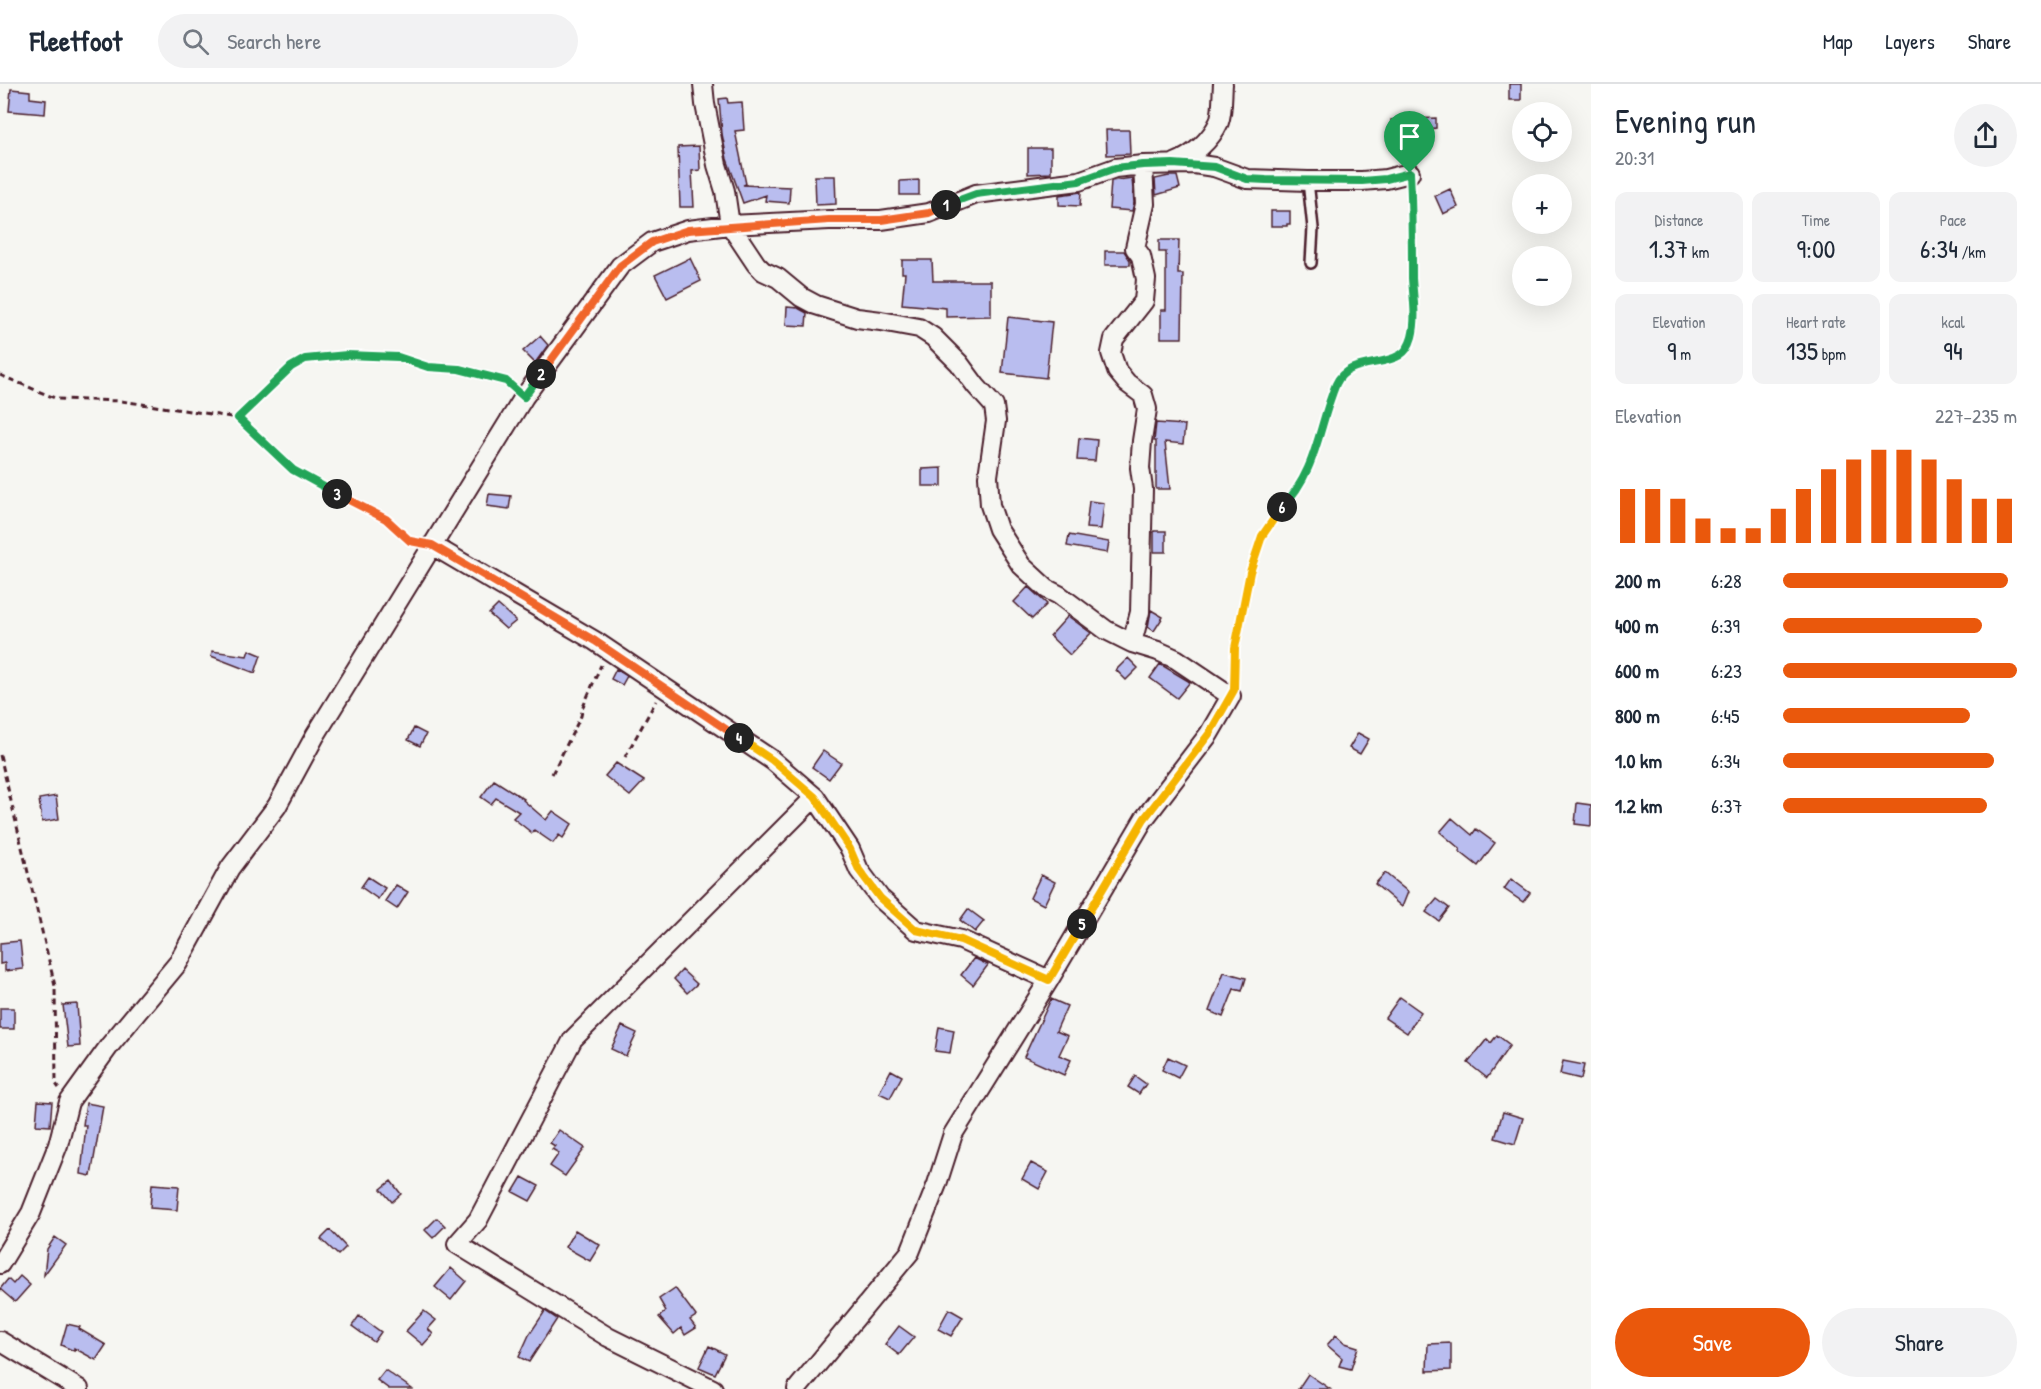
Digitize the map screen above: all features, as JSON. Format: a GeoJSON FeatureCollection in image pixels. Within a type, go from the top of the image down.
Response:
{"type":"FeatureCollection","features":[{"type":"Feature","properties":{"kind":"street"},"geometry":{"type":"LineString","coordinates":[[703,84],[730,225],[756,264],[801,297],[816,305],[857,318],[919,328],[933,337],[994,406],[996,421],[993,449],[988,465],[991,511],[998,529],[1021,565],[1034,578],[1106,630],[1176,660],[1231,696],[1209,734],[1144,819],[1049,980],[953,1134],[938,1184],[910,1251],[798,1389]]}},
{"type":"Feature","properties":{"kind":"street"},"geometry":{"type":"LineString","coordinates":[[1173,164],[1189,158],[1215,128],[1219,121],[1223,84]]}},
{"type":"Feature","properties":{"kind":"street"},"geometry":{"type":"LineString","coordinates":[[0,1263],[31,1213],[58,1145],[69,1102],[110,1045],[178,963],[230,868],[277,806],[310,744],[524,397],[620,266],[652,242],[688,230],[730,225],[881,220],[929,213],[976,194],[1079,181],[1115,168],[1173,164],[1215,167],[1247,179],[1308,181],[1362,181],[1386,179],[1410,173]]}},
{"type":"Feature","properties":{"kind":"street"},"geometry":{"type":"LineString","coordinates":[[1132,643],[1140,612],[1143,489],[1140,462],[1147,409],[1143,395],[1127,383],[1117,370],[1111,353],[1114,339],[1144,301],[1146,279],[1141,256],[1135,248],[1145,204],[1143,165]]}},
{"type":"Feature","properties":{"kind":"street"},"geometry":{"type":"LineString","coordinates":[[432,545],[608,649],[772,760],[815,797],[850,849],[859,870],[873,889],[916,930],[961,940],[1049,980]]}},
{"type":"Feature","properties":{"kind":"street"},"geometry":{"type":"LineString","coordinates":[[713,1389],[608,1337],[457,1244],[478,1220],[573,1039],[815,797]]}},
{"type":"Feature","properties":{"kind":"street"},"geometry":{"type":"LineString","coordinates":[[0,1341],[79,1389]]}},
{"type":"Feature","properties":{"kind":"lane"},"geometry":{"type":"LineString","coordinates":[[1308,181],[1313,228],[1311,263]]}},
{"type":"Feature","properties":{"kind":"path"},"geometry":{"type":"LineString","coordinates":[[1231,696],[1235,684],[1235,648],[1241,614],[1258,545],[1269,524],[1299,486],[1316,450],[1324,416],[1337,382],[1357,366],[1400,356],[1408,349],[1413,335],[1410,173]]}},
{"type":"Feature","properties":{"kind":"path"},"geometry":{"type":"LineString","coordinates":[[238,418],[291,367],[305,359],[336,356],[398,357],[428,367],[459,369],[506,381],[524,397]]}},
{"type":"Feature","properties":{"kind":"path"},"geometry":{"type":"LineString","coordinates":[[0,375],[57,399],[121,401],[238,418],[293,470],[386,519],[410,541],[432,545]]}},
{"type":"Feature","properties":{"kind":"path"},"geometry":{"type":"LineString","coordinates":[[552,774],[581,716],[608,649]]}},
{"type":"Feature","properties":{"kind":"path"},"geometry":{"type":"LineString","coordinates":[[625,757],[664,687]]}},
{"type":"Feature","properties":{"kind":"path"},"geometry":{"type":"LineString","coordinates":[[0,755],[55,986],[56,1084],[69,1102]]}},
{"type":"Feature","properties":{"kind":"building"},"geometry":{"type":"Polygon","coordinates":[[[1509,84],[1521,84],[1521,100],[1509,100],[1509,84]]]}},
{"type":"Feature","properties":{"kind":"building"},"geometry":{"type":"Polygon","coordinates":[[[11,89],[30,91],[30,98],[46,100],[45,114],[9,111],[11,89]]]}},
{"type":"Feature","properties":{"kind":"building"},"geometry":{"type":"Polygon","coordinates":[[[727,98],[728,103],[742,102],[744,130],[735,131],[746,184],[743,185],[790,187],[789,203],[765,201],[766,195],[743,203],[727,159],[722,134],[719,99],[727,98]]]}},
{"type":"Feature","properties":{"kind":"building"},"geometry":{"type":"Polygon","coordinates":[[[1436,118],[1436,128],[1392,133],[1391,120],[1436,118]]]}},
{"type":"Feature","properties":{"kind":"building"},"geometry":{"type":"Polygon","coordinates":[[[1106,130],[1129,130],[1130,154],[1107,155],[1106,130]]]}},
{"type":"Feature","properties":{"kind":"building"},"geometry":{"type":"Polygon","coordinates":[[[699,146],[700,170],[692,171],[694,207],[680,207],[678,147],[699,146]]]}},
{"type":"Feature","properties":{"kind":"building"},"geometry":{"type":"Polygon","coordinates":[[[1028,148],[1051,148],[1051,173],[1028,174],[1028,148]]]}},
{"type":"Feature","properties":{"kind":"building"},"geometry":{"type":"Polygon","coordinates":[[[815,176],[835,176],[836,204],[816,205],[815,176]]]}},
{"type":"Feature","properties":{"kind":"building"},"geometry":{"type":"Polygon","coordinates":[[[1177,176],[1180,188],[1156,195],[1155,179],[1177,176]]]}},
{"type":"Feature","properties":{"kind":"building"},"geometry":{"type":"Polygon","coordinates":[[[1132,178],[1134,203],[1132,211],[1109,209],[1111,181],[1132,178]]]}},
{"type":"Feature","properties":{"kind":"building"},"geometry":{"type":"Polygon","coordinates":[[[919,180],[919,195],[900,195],[900,181],[919,180]]]}},
{"type":"Feature","properties":{"kind":"building"},"geometry":{"type":"Polygon","coordinates":[[[1450,189],[1458,207],[1443,214],[1435,196],[1450,189]]]}},
{"type":"Feature","properties":{"kind":"building"},"geometry":{"type":"Polygon","coordinates":[[[1081,192],[1080,206],[1059,205],[1059,195],[1081,192]]]}},
{"type":"Feature","properties":{"kind":"building"},"geometry":{"type":"Polygon","coordinates":[[[1271,211],[1290,211],[1290,224],[1271,226],[1271,211]]]}},
{"type":"Feature","properties":{"kind":"building"},"geometry":{"type":"Polygon","coordinates":[[[1159,240],[1179,240],[1178,274],[1183,274],[1182,338],[1161,338],[1161,310],[1166,310],[1166,252],[1159,252],[1159,240]]]}},
{"type":"Feature","properties":{"kind":"building"},"geometry":{"type":"Polygon","coordinates":[[[1105,251],[1124,251],[1130,260],[1130,265],[1105,265],[1105,251]]]}},
{"type":"Feature","properties":{"kind":"building"},"geometry":{"type":"Polygon","coordinates":[[[690,258],[701,281],[667,298],[655,275],[690,258]]]}},
{"type":"Feature","properties":{"kind":"building"},"geometry":{"type":"Polygon","coordinates":[[[902,260],[932,260],[933,281],[991,281],[991,316],[946,317],[946,308],[902,304],[905,273],[902,273],[902,260]]]}},
{"type":"Feature","properties":{"kind":"building"},"geometry":{"type":"Polygon","coordinates":[[[787,307],[798,308],[807,313],[806,326],[786,325],[787,307]]]}},
{"type":"Feature","properties":{"kind":"building"},"geometry":{"type":"Polygon","coordinates":[[[1008,317],[1052,322],[1046,378],[1002,373],[1008,317]]]}},
{"type":"Feature","properties":{"kind":"building"},"geometry":{"type":"Polygon","coordinates":[[[540,336],[548,345],[535,363],[523,351],[540,336]]]}},
{"type":"Feature","properties":{"kind":"building"},"geometry":{"type":"Polygon","coordinates":[[[1156,423],[1185,425],[1183,444],[1165,442],[1170,489],[1156,489],[1156,441],[1154,441],[1156,423]]]}},
{"type":"Feature","properties":{"kind":"building"},"geometry":{"type":"Polygon","coordinates":[[[1079,438],[1097,440],[1095,461],[1077,460],[1079,438]]]}},
{"type":"Feature","properties":{"kind":"building"},"geometry":{"type":"Polygon","coordinates":[[[942,468],[942,486],[922,486],[922,469],[942,468]]]}},
{"type":"Feature","properties":{"kind":"building"},"geometry":{"type":"Polygon","coordinates":[[[489,494],[511,496],[509,509],[487,506],[489,494]]]}},
{"type":"Feature","properties":{"kind":"building"},"geometry":{"type":"Polygon","coordinates":[[[1089,501],[1104,503],[1101,529],[1086,528],[1089,501]]]}},
{"type":"Feature","properties":{"kind":"building"},"geometry":{"type":"Polygon","coordinates":[[[1154,531],[1166,531],[1166,552],[1154,552],[1154,531]]]}},
{"type":"Feature","properties":{"kind":"building"},"geometry":{"type":"Polygon","coordinates":[[[1069,535],[1109,542],[1107,553],[1067,546],[1069,535]]]}},
{"type":"Feature","properties":{"kind":"building"},"geometry":{"type":"Polygon","coordinates":[[[1028,587],[1047,604],[1032,619],[1014,602],[1028,587]]]}},
{"type":"Feature","properties":{"kind":"building"},"geometry":{"type":"Polygon","coordinates":[[[498,605],[516,621],[506,629],[489,614],[498,605]]]}},
{"type":"Feature","properties":{"kind":"building"},"geometry":{"type":"Polygon","coordinates":[[[1151,610],[1163,617],[1154,631],[1148,627],[1151,610]]]}},
{"type":"Feature","properties":{"kind":"building"},"geometry":{"type":"Polygon","coordinates":[[[1068,616],[1091,633],[1070,655],[1050,636],[1068,616]]]}},
{"type":"Feature","properties":{"kind":"building"},"geometry":{"type":"Polygon","coordinates":[[[249,650],[261,655],[255,673],[211,656],[212,651],[247,656],[249,650]]]}},
{"type":"Feature","properties":{"kind":"building"},"geometry":{"type":"Polygon","coordinates":[[[1128,658],[1138,668],[1126,680],[1116,670],[1128,658]]]}},
{"type":"Feature","properties":{"kind":"building"},"geometry":{"type":"Polygon","coordinates":[[[1160,664],[1190,682],[1177,698],[1150,678],[1160,664]]]}},
{"type":"Feature","properties":{"kind":"building"},"geometry":{"type":"Polygon","coordinates":[[[616,669],[627,676],[622,685],[611,679],[616,669]]]}},
{"type":"Feature","properties":{"kind":"building"},"geometry":{"type":"Polygon","coordinates":[[[414,728],[426,734],[420,746],[408,740],[414,728]]]}},
{"type":"Feature","properties":{"kind":"building"},"geometry":{"type":"Polygon","coordinates":[[[1358,733],[1369,739],[1360,754],[1349,748],[1358,733]]]}},
{"type":"Feature","properties":{"kind":"building"},"geometry":{"type":"Polygon","coordinates":[[[823,751],[841,763],[829,779],[812,767],[823,751]]]}},
{"type":"Feature","properties":{"kind":"building"},"geometry":{"type":"Polygon","coordinates":[[[616,763],[644,781],[630,796],[605,776],[616,763]]]}},
{"type":"Feature","properties":{"kind":"building"},"geometry":{"type":"Polygon","coordinates":[[[494,780],[524,799],[546,820],[553,811],[572,824],[563,838],[559,835],[553,843],[534,830],[532,833],[513,818],[519,812],[496,798],[491,804],[481,797],[494,780]]]}},
{"type":"Feature","properties":{"kind":"building"},"geometry":{"type":"Polygon","coordinates":[[[56,796],[59,819],[42,822],[39,799],[56,796]]]}},
{"type":"Feature","properties":{"kind":"building"},"geometry":{"type":"Polygon","coordinates":[[[1577,803],[1591,805],[1591,826],[1575,824],[1577,803]]]}},
{"type":"Feature","properties":{"kind":"building"},"geometry":{"type":"Polygon","coordinates":[[[1452,818],[1472,835],[1476,829],[1495,843],[1478,866],[1440,832],[1452,818]]]}},
{"type":"Feature","properties":{"kind":"building"},"geometry":{"type":"Polygon","coordinates":[[[1385,873],[1408,892],[1402,907],[1375,884],[1385,873]]]}},
{"type":"Feature","properties":{"kind":"building"},"geometry":{"type":"Polygon","coordinates":[[[1041,875],[1055,882],[1044,905],[1030,898],[1041,875]]]}},
{"type":"Feature","properties":{"kind":"building"},"geometry":{"type":"Polygon","coordinates":[[[368,877],[385,888],[378,899],[361,887],[368,877]]]}},
{"type":"Feature","properties":{"kind":"building"},"geometry":{"type":"Polygon","coordinates":[[[1511,879],[1530,893],[1523,902],[1504,889],[1511,879]]]}},
{"type":"Feature","properties":{"kind":"building"},"geometry":{"type":"Polygon","coordinates":[[[396,885],[408,892],[397,909],[385,901],[396,885]]]}},
{"type":"Feature","properties":{"kind":"building"},"geometry":{"type":"Polygon","coordinates":[[[1437,899],[1449,908],[1439,921],[1426,912],[1437,899]]]}},
{"type":"Feature","properties":{"kind":"building"},"geometry":{"type":"Polygon","coordinates":[[[968,909],[984,921],[975,932],[960,920],[968,909]]]}},
{"type":"Feature","properties":{"kind":"building"},"geometry":{"type":"Polygon","coordinates":[[[20,941],[23,969],[5,971],[5,963],[0,964],[0,943],[20,941]]]}},
{"type":"Feature","properties":{"kind":"building"},"geometry":{"type":"Polygon","coordinates":[[[974,958],[988,965],[973,985],[961,975],[974,958]]]}},
{"type":"Feature","properties":{"kind":"building"},"geometry":{"type":"Polygon","coordinates":[[[682,970],[697,984],[687,993],[674,979],[682,970]]]}},
{"type":"Feature","properties":{"kind":"building"},"geometry":{"type":"Polygon","coordinates":[[[1224,972],[1246,978],[1242,991],[1234,989],[1223,1017],[1209,1011],[1224,972]]]}},
{"type":"Feature","properties":{"kind":"building"},"geometry":{"type":"Polygon","coordinates":[[[1400,997],[1421,1012],[1407,1033],[1385,1018],[1400,997]]]}},
{"type":"Feature","properties":{"kind":"building"},"geometry":{"type":"Polygon","coordinates":[[[1051,999],[1067,1006],[1056,1031],[1068,1036],[1059,1055],[1071,1060],[1064,1075],[1024,1057],[1051,999]]]}},
{"type":"Feature","properties":{"kind":"building"},"geometry":{"type":"Polygon","coordinates":[[[77,1004],[80,1046],[68,1047],[63,1005],[77,1004]]]}},
{"type":"Feature","properties":{"kind":"building"},"geometry":{"type":"Polygon","coordinates":[[[0,1008],[14,1008],[14,1029],[0,1029],[0,1008]]]}},
{"type":"Feature","properties":{"kind":"building"},"geometry":{"type":"Polygon","coordinates":[[[622,1026],[637,1033],[626,1056],[611,1049],[622,1026]]]}},
{"type":"Feature","properties":{"kind":"building"},"geometry":{"type":"Polygon","coordinates":[[[939,1027],[954,1030],[950,1053],[935,1051],[939,1027]]]}},
{"type":"Feature","properties":{"kind":"building"},"geometry":{"type":"Polygon","coordinates":[[[1497,1035],[1510,1045],[1487,1078],[1468,1063],[1487,1039],[1491,1043],[1497,1035]]]}},
{"type":"Feature","properties":{"kind":"building"},"geometry":{"type":"Polygon","coordinates":[[[1168,1057],[1185,1065],[1178,1078],[1162,1070],[1168,1057]]]}},
{"type":"Feature","properties":{"kind":"building"},"geometry":{"type":"Polygon","coordinates":[[[1563,1061],[1584,1065],[1581,1079],[1560,1074],[1563,1061]]]}},
{"type":"Feature","properties":{"kind":"building"},"geometry":{"type":"Polygon","coordinates":[[[891,1070],[902,1076],[890,1098],[879,1093],[891,1070]]]}},
{"type":"Feature","properties":{"kind":"building"},"geometry":{"type":"Polygon","coordinates":[[[1135,1076],[1146,1084],[1139,1094],[1128,1087],[1135,1076]]]}},
{"type":"Feature","properties":{"kind":"building"},"geometry":{"type":"Polygon","coordinates":[[[38,1101],[52,1102],[50,1126],[36,1125],[38,1101]]]}},
{"type":"Feature","properties":{"kind":"building"},"geometry":{"type":"Polygon","coordinates":[[[86,1103],[103,1106],[91,1176],[81,1174],[86,1103]]]}},
{"type":"Feature","properties":{"kind":"building"},"geometry":{"type":"Polygon","coordinates":[[[1503,1112],[1523,1118],[1515,1144],[1495,1138],[1503,1112]]]}},
{"type":"Feature","properties":{"kind":"building"},"geometry":{"type":"Polygon","coordinates":[[[559,1130],[585,1148],[565,1176],[550,1166],[559,1153],[552,1149],[555,1146],[550,1143],[559,1130]]]}},
{"type":"Feature","properties":{"kind":"building"},"geometry":{"type":"Polygon","coordinates":[[[1031,1163],[1048,1172],[1039,1189],[1022,1179],[1031,1163]]]}},
{"type":"Feature","properties":{"kind":"building"},"geometry":{"type":"Polygon","coordinates":[[[522,1177],[539,1186],[530,1201],[513,1192],[522,1177]]]}},
{"type":"Feature","properties":{"kind":"building"},"geometry":{"type":"Polygon","coordinates":[[[391,1181],[401,1194],[392,1202],[381,1189],[391,1181]]]}},
{"type":"Feature","properties":{"kind":"building"},"geometry":{"type":"Polygon","coordinates":[[[152,1184],[179,1186],[177,1210],[150,1208],[152,1184]]]}},
{"type":"Feature","properties":{"kind":"building"},"geometry":{"type":"Polygon","coordinates":[[[437,1218],[445,1226],[433,1238],[425,1230],[437,1218]]]}},
{"type":"Feature","properties":{"kind":"building"},"geometry":{"type":"Polygon","coordinates":[[[330,1230],[346,1247],[338,1255],[321,1239],[330,1230]]]}},
{"type":"Feature","properties":{"kind":"building"},"geometry":{"type":"Polygon","coordinates":[[[575,1230],[600,1245],[590,1261],[565,1247],[575,1230]]]}},
{"type":"Feature","properties":{"kind":"building"},"geometry":{"type":"Polygon","coordinates":[[[55,1237],[66,1245],[44,1275],[47,1249],[55,1237]]]}},
{"type":"Feature","properties":{"kind":"building"},"geometry":{"type":"Polygon","coordinates":[[[451,1268],[466,1281],[451,1300],[435,1287],[451,1268]]]}},
{"type":"Feature","properties":{"kind":"building"},"geometry":{"type":"Polygon","coordinates":[[[20,1276],[30,1285],[15,1302],[0,1289],[8,1279],[13,1284],[20,1276]]]}},
{"type":"Feature","properties":{"kind":"building"},"geometry":{"type":"Polygon","coordinates":[[[675,1288],[696,1316],[690,1320],[696,1328],[685,1335],[681,1328],[674,1334],[659,1317],[666,1311],[659,1299],[675,1288]]]}},
{"type":"Feature","properties":{"kind":"building"},"geometry":{"type":"Polygon","coordinates":[[[949,1309],[963,1317],[951,1336],[938,1329],[949,1309]]]}},
{"type":"Feature","properties":{"kind":"building"},"geometry":{"type":"Polygon","coordinates":[[[424,1311],[436,1320],[428,1329],[433,1334],[423,1345],[406,1331],[424,1311]]]}},
{"type":"Feature","properties":{"kind":"building"},"geometry":{"type":"Polygon","coordinates":[[[545,1311],[557,1319],[529,1362],[519,1357],[529,1335],[545,1311]]]}},
{"type":"Feature","properties":{"kind":"building"},"geometry":{"type":"Polygon","coordinates":[[[359,1316],[381,1332],[374,1342],[352,1326],[359,1316]]]}},
{"type":"Feature","properties":{"kind":"building"},"geometry":{"type":"Polygon","coordinates":[[[67,1324],[80,1327],[79,1329],[106,1345],[96,1360],[74,1348],[74,1351],[61,1345],[67,1324]]]}},
{"type":"Feature","properties":{"kind":"building"},"geometry":{"type":"Polygon","coordinates":[[[899,1326],[914,1337],[899,1355],[885,1344],[899,1326]]]}},
{"type":"Feature","properties":{"kind":"building"},"geometry":{"type":"Polygon","coordinates":[[[1336,1335],[1345,1343],[1358,1347],[1351,1369],[1339,1366],[1342,1358],[1327,1345],[1336,1335]]]}},
{"type":"Feature","properties":{"kind":"building"},"geometry":{"type":"Polygon","coordinates":[[[1451,1343],[1451,1370],[1427,1371],[1428,1344],[1451,1343]]]}},
{"type":"Feature","properties":{"kind":"building"},"geometry":{"type":"Polygon","coordinates":[[[709,1346],[725,1354],[715,1374],[699,1367],[709,1346]]]}},
{"type":"Feature","properties":{"kind":"building"},"geometry":{"type":"Polygon","coordinates":[[[385,1370],[412,1389],[389,1389],[377,1380],[385,1370]]]}},
{"type":"Feature","properties":{"kind":"building"},"geometry":{"type":"Polygon","coordinates":[[[1308,1374],[1330,1389],[1298,1389],[1308,1374]]]}},
{"type":"Feature","properties":{"kind":"route"},"geometry":{"type":"LineString","coordinates":[[1194,164],[1215,167],[1247,179],[1266,180],[1362,181],[1386,179],[1410,173],[1414,309],[1413,335],[1408,349],[1400,356],[1357,366],[1337,382],[1324,416],[1316,450],[1299,486],[1269,524],[1258,545],[1243,603],[1235,648],[1234,690],[1209,734],[1144,819],[1049,980],[961,940],[916,930],[880,898],[859,870],[850,849],[815,797],[772,760],[595,641],[432,545],[410,541],[386,519],[293,470],[238,418],[291,367],[305,359],[347,355],[398,357],[428,367],[459,369],[506,381],[524,397],[620,266],[652,242],[688,230],[730,225],[881,220],[929,213],[976,194],[1079,181],[1115,168],[1143,165],[1194,164]]}}]}
